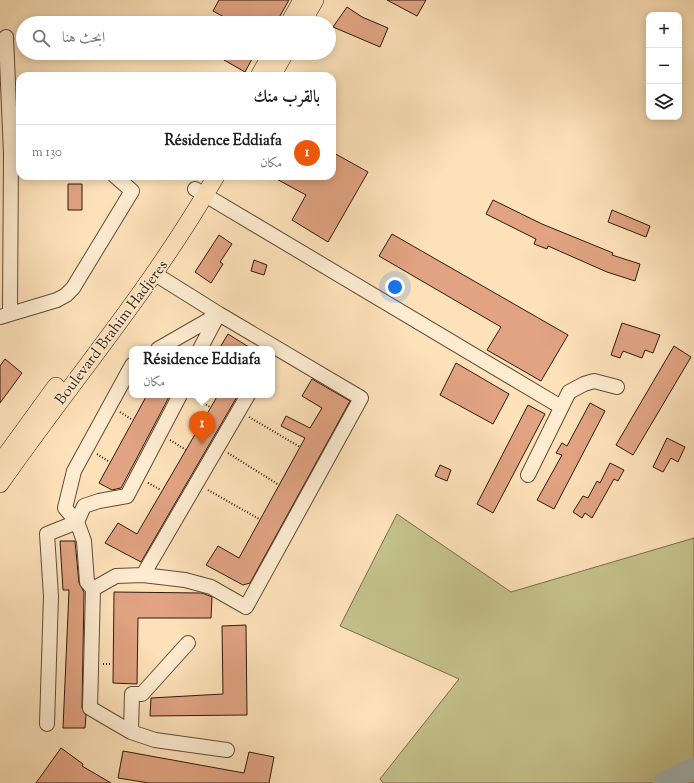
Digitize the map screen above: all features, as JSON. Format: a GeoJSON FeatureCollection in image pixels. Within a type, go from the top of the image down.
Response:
{"type":"FeatureCollection","features":[{"type":"Feature","properties":{"kind":"main road"},"geometry":{"type":"LineString","coordinates":[[293,16],[302,0]]}},
{"type":"Feature","properties":{"kind":"main road"},"geometry":{"type":"LineString","coordinates":[[306,16],[316,0]]}},
{"type":"Feature","properties":{"kind":"main road"},"geometry":{"type":"LineString","coordinates":[[261,72],[268,60]]}},
{"type":"Feature","properties":{"kind":"main road"},"geometry":{"type":"LineString","coordinates":[[274,72],[281,60]]}},
{"type":"Feature","properties":{"kind":"main road","name":"Boulevard Brahim Hadjeres"},"geometry":{"type":"LineString","coordinates":[[0,484],[38,429],[155,274],[201,187],[211,180]]}},
{"type":"Feature","properties":{"kind":"main road"},"geometry":{"type":"LineString","coordinates":[[0,463],[30,420],[145,268],[201,187]]}},
{"type":"Feature","properties":{"kind":"street"},"geometry":{"type":"LineString","coordinates":[[6,37],[12,151],[5,314],[57,300],[73,288],[132,191],[120,180]]}},
{"type":"Feature","properties":{"kind":"street"},"geometry":{"type":"LineString","coordinates":[[201,187],[561,407]]}},
{"type":"Feature","properties":{"kind":"street"},"geometry":{"type":"LineString","coordinates":[[155,274],[267,346]]}},
{"type":"Feature","properties":{"kind":"street"},"geometry":{"type":"LineString","coordinates":[[163,346],[219,314]]}},
{"type":"Feature","properties":{"kind":"street"},"geometry":{"type":"LineString","coordinates":[[202,346],[219,314]]}},
{"type":"Feature","properties":{"kind":"street"},"geometry":{"type":"LineString","coordinates":[[93,589],[116,576],[143,575],[185,580],[211,587],[246,607],[361,398],[275,352]]}},
{"type":"Feature","properties":{"kind":"street"},"geometry":{"type":"LineString","coordinates":[[129,370],[74,471],[65,508],[77,522],[84,541],[87,582],[93,589],[90,708],[131,732],[154,740],[227,750]]}},
{"type":"Feature","properties":{"kind":"street"},"geometry":{"type":"LineString","coordinates":[[528,475],[569,392],[584,384],[594,381],[617,387]]}},
{"type":"Feature","properties":{"kind":"street"},"geometry":{"type":"LineString","coordinates":[[47,724],[51,596],[47,534],[77,522],[84,506],[99,501],[127,496],[178,398]]}},
{"type":"Feature","properties":{"kind":"street"},"geometry":{"type":"LineString","coordinates":[[143,575],[246,398]]}},
{"type":"Feature","properties":{"kind":"street"},"geometry":{"type":"LineString","coordinates":[[131,732],[132,694],[142,694],[188,643]]}},
{"type":"Feature","properties":{"kind":"path"},"geometry":{"type":"LineString","coordinates":[[195,398],[210,406]]}},
{"type":"Feature","properties":{"kind":"path"},"geometry":{"type":"LineString","coordinates":[[239,410],[300,447]]}},
{"type":"Feature","properties":{"kind":"path"},"geometry":{"type":"LineString","coordinates":[[160,433],[186,450]]}},
{"type":"Feature","properties":{"kind":"path"},"geometry":{"type":"LineString","coordinates":[[218,446],[279,485]]}},
{"type":"Feature","properties":{"kind":"path"},"geometry":{"type":"LineString","coordinates":[[196,483],[259,520]]}},
{"type":"Feature","properties":{"kind":"shaded area"},"geometry":{"type":"Polygon","coordinates":[[[397,514],[511,592],[694,538],[694,783],[383,783],[380,779],[459,679],[340,626],[397,514]]]}},
{"type":"Feature","properties":{"kind":"building"},"geometry":{"type":"Polygon","coordinates":[[[219,0],[289,0],[280,16],[222,16],[213,11],[219,0]]]}},
{"type":"Feature","properties":{"kind":"building"},"geometry":{"type":"Polygon","coordinates":[[[387,0],[426,0],[417,16],[387,0]]]}},
{"type":"Feature","properties":{"kind":"building"},"geometry":{"type":"Polygon","coordinates":[[[347,7],[362,17],[388,28],[380,47],[336,28],[336,23],[347,7]]]}},
{"type":"Feature","properties":{"kind":"building"},"geometry":{"type":"Polygon","coordinates":[[[224,60],[251,60],[245,72],[224,60]]]}},
{"type":"Feature","properties":{"kind":"building"},"geometry":{"type":"Polygon","coordinates":[[[336,154],[368,172],[328,242],[292,220],[306,195],[278,180],[336,180],[336,154]]]}},
{"type":"Feature","properties":{"kind":"building"},"geometry":{"type":"Polygon","coordinates":[[[68,184],[82,184],[82,210],[68,210],[68,184]]]}},
{"type":"Feature","properties":{"kind":"building"},"geometry":{"type":"Polygon","coordinates":[[[493,200],[542,224],[613,253],[612,255],[640,264],[635,281],[607,272],[548,246],[547,249],[534,244],[536,239],[486,214],[493,200]]]}},
{"type":"Feature","properties":{"kind":"building"},"geometry":{"type":"Polygon","coordinates":[[[612,210],[650,226],[646,237],[608,222],[612,210]]]}},
{"type":"Feature","properties":{"kind":"building"},"geometry":{"type":"Polygon","coordinates":[[[392,234],[568,335],[541,381],[487,350],[501,327],[379,256],[392,234]]]}},
{"type":"Feature","properties":{"kind":"building"},"geometry":{"type":"Polygon","coordinates":[[[219,235],[232,244],[220,262],[223,264],[211,283],[195,272],[219,235]]]}},
{"type":"Feature","properties":{"kind":"building"},"geometry":{"type":"Polygon","coordinates":[[[254,260],[267,265],[264,275],[251,271],[254,260]]]}},
{"type":"Feature","properties":{"kind":"building"},"geometry":{"type":"Polygon","coordinates":[[[622,323],[660,335],[653,353],[645,350],[642,358],[623,351],[620,358],[611,355],[622,323]]]}},
{"type":"Feature","properties":{"kind":"building"},"geometry":{"type":"Polygon","coordinates":[[[228,334],[247,346],[221,346],[228,334]]]}},
{"type":"Feature","properties":{"kind":"building"},"geometry":{"type":"Polygon","coordinates":[[[674,346],[691,357],[633,455],[616,445],[674,346]]]}},
{"type":"Feature","properties":{"kind":"building"},"geometry":{"type":"Polygon","coordinates":[[[5,359],[22,373],[0,403],[0,366],[5,359]]]}},
{"type":"Feature","properties":{"kind":"building"},"geometry":{"type":"Polygon","coordinates":[[[456,363],[509,394],[493,424],[440,395],[456,363]]]}},
{"type":"Feature","properties":{"kind":"building"},"geometry":{"type":"Polygon","coordinates":[[[312,379],[350,401],[250,583],[243,585],[206,565],[218,546],[239,558],[305,438],[281,426],[286,416],[310,428],[322,408],[302,396],[312,379]]]}},
{"type":"Feature","properties":{"kind":"building"},"geometry":{"type":"Polygon","coordinates":[[[145,398],[168,398],[121,488],[112,490],[99,483],[145,398]]]}},
{"type":"Feature","properties":{"kind":"building"},"geometry":{"type":"Polygon","coordinates":[[[216,398],[236,398],[141,562],[105,543],[118,523],[137,534],[216,398]]]}},
{"type":"Feature","properties":{"kind":"building"},"geometry":{"type":"Polygon","coordinates":[[[590,403],[605,411],[554,509],[537,500],[562,455],[556,453],[562,443],[567,446],[590,403]]]}},
{"type":"Feature","properties":{"kind":"building"},"geometry":{"type":"Polygon","coordinates":[[[528,405],[545,414],[493,513],[477,504],[528,405]]]}},
{"type":"Feature","properties":{"kind":"building"},"geometry":{"type":"Polygon","coordinates":[[[667,438],[685,447],[678,462],[671,458],[663,472],[653,467],[667,438]]]}},
{"type":"Feature","properties":{"kind":"building"},"geometry":{"type":"Polygon","coordinates":[[[610,463],[624,470],[618,481],[614,479],[592,518],[585,513],[582,518],[573,512],[583,496],[588,498],[597,481],[600,483],[610,463]]]}},
{"type":"Feature","properties":{"kind":"building"},"geometry":{"type":"Polygon","coordinates":[[[440,465],[451,470],[447,481],[435,476],[440,465]]]}},
{"type":"Feature","properties":{"kind":"building"},"geometry":{"type":"Polygon","coordinates":[[[60,541],[75,541],[79,583],[84,592],[82,708],[86,715],[85,728],[63,728],[69,590],[63,590],[60,541]]]}},
{"type":"Feature","properties":{"kind":"building"},"geometry":{"type":"Polygon","coordinates":[[[114,592],[202,593],[212,597],[211,618],[138,618],[137,684],[113,683],[114,592]]]}},
{"type":"Feature","properties":{"kind":"building"},"geometry":{"type":"Polygon","coordinates":[[[246,625],[247,715],[150,716],[151,698],[223,694],[222,626],[246,625]]]}},
{"type":"Feature","properties":{"kind":"building"},"geometry":{"type":"Polygon","coordinates":[[[61,748],[83,764],[82,766],[111,783],[36,783],[61,748]]]}},
{"type":"Feature","properties":{"kind":"building"},"geometry":{"type":"Polygon","coordinates":[[[123,751],[244,773],[249,752],[274,757],[269,783],[149,783],[118,778],[123,751]]]}},
{"type":"Feature","properties":{"kind":"waterway"},"geometry":{"type":"LineString","coordinates":[[664,783],[694,768]]}},
{"type":"Feature","properties":{"kind":"place","name":"Résidence Eddiafa"},"geometry":{"type":"Point","coordinates":[202,444]}}]}
